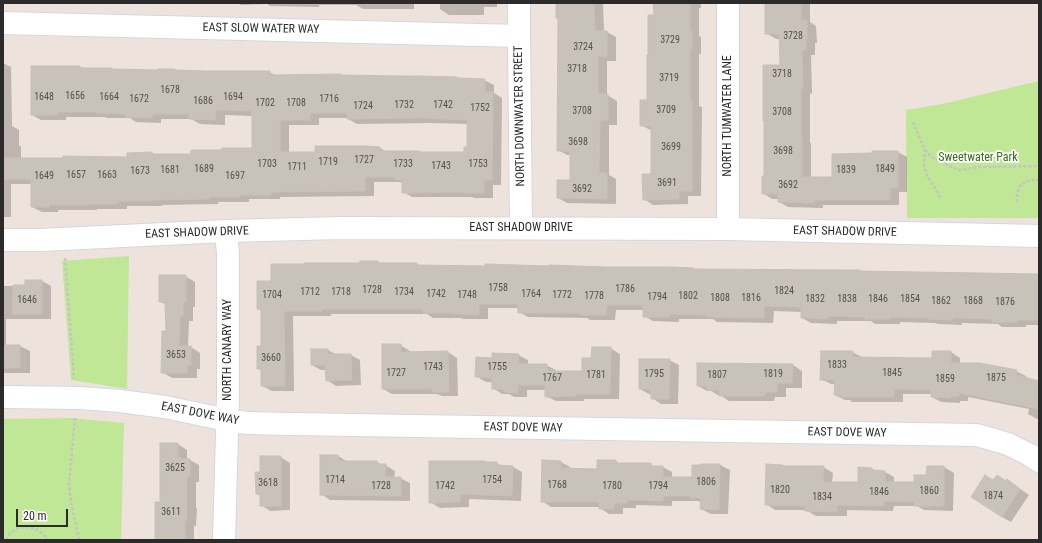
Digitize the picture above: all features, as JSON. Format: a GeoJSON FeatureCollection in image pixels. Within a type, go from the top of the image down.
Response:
{"type":"FeatureCollection","features":[{"type":"Feature","properties":{"kind":"street","name":"NORTH DOWNWATER STREET"},"geometry":{"type":"LineString","coordinates":[[520,3],[521,228]]}},
{"type":"Feature","properties":{"kind":"street","name":"NORTH TUMWATER LANE"},"geometry":{"type":"LineString","coordinates":[[728,3],[728,229]]}},
{"type":"Feature","properties":{"kind":"street","name":"EAST SLOW WATER WAY"},"geometry":{"type":"LineString","coordinates":[[3,23],[519,36]]}},
{"type":"Feature","properties":{"kind":"street","name":"EAST SHADOW DRIVE"},"geometry":{"type":"LineString","coordinates":[[3,240],[41,240],[226,231],[342,228],[728,229],[1039,236]]}},
{"type":"Feature","properties":{"kind":"street","name":"NORTH CANARY WAY"},"geometry":{"type":"LineString","coordinates":[[224,540],[227,420],[228,261],[226,231]]}},
{"type":"Feature","properties":{"kind":"street","name":"EAST DOVE WAY"},"geometry":{"type":"LineString","coordinates":[[3,397],[80,398],[120,401],[165,407],[247,423],[977,435],[1008,444],[1039,461]]}},
{"type":"Feature","properties":{"kind":"path"},"geometry":{"type":"LineString","coordinates":[[914,122],[925,149],[931,157],[959,170],[1039,166]]}},
{"type":"Feature","properties":{"kind":"path"},"geometry":{"type":"LineString","coordinates":[[925,149],[924,166],[927,176],[936,189],[941,200]]}},
{"type":"Feature","properties":{"kind":"path"},"geometry":{"type":"LineString","coordinates":[[1017,202],[1019,187],[1027,181],[1039,179]]}},
{"type":"Feature","properties":{"kind":"path"},"geometry":{"type":"LineString","coordinates":[[6,540],[10,534],[18,528],[27,527],[38,530],[46,537],[47,540]]}},
{"type":"Feature","properties":{"kind":"green space","name":"Sweetwater Park"},"geometry":{"type":"Polygon","coordinates":[[[1039,81],[1039,218],[907,218],[906,110],[942,104],[1039,81]]]}},
{"type":"Feature","properties":{"kind":"green space"},"geometry":{"type":"Polygon","coordinates":[[[129,256],[127,389],[71,380],[62,261],[129,256]]]}},
{"type":"Feature","properties":{"kind":"green space"},"geometry":{"type":"Polygon","coordinates":[[[71,418],[124,423],[121,540],[3,540],[3,419],[71,418]]]}},
{"type":"Feature","properties":{"kind":"building"},"geometry":{"type":"Polygon","coordinates":[[[556,3],[594,3],[595,31],[607,31],[607,56],[598,56],[598,94],[608,94],[608,120],[600,120],[599,173],[607,173],[607,199],[557,198],[557,180],[570,180],[570,151],[557,151],[558,18],[556,18],[556,3]]]}},
{"type":"Feature","properties":{"kind":"building"},"geometry":{"type":"Polygon","coordinates":[[[653,3],[690,3],[690,31],[692,31],[692,49],[690,49],[690,101],[692,101],[692,191],[679,191],[679,199],[643,200],[642,174],[651,174],[651,126],[640,126],[640,100],[647,100],[648,15],[654,15],[653,3]]]}},
{"type":"Feature","properties":{"kind":"building"},"geometry":{"type":"Polygon","coordinates":[[[765,3],[801,3],[801,20],[807,20],[806,50],[802,50],[802,177],[832,177],[832,154],[898,151],[898,188],[890,188],[890,200],[814,200],[814,203],[778,202],[778,194],[762,194],[762,176],[764,176],[763,65],[780,65],[779,34],[765,34],[765,3]]]}},
{"type":"Feature","properties":{"kind":"building"},"geometry":{"type":"Polygon","coordinates":[[[31,66],[80,66],[80,68],[158,70],[270,71],[270,75],[341,74],[485,79],[485,92],[493,92],[492,180],[484,180],[484,193],[402,193],[402,180],[395,180],[395,177],[365,177],[365,191],[271,192],[271,195],[209,197],[209,199],[118,201],[118,204],[49,205],[49,207],[31,207],[31,179],[3,179],[3,158],[63,158],[63,156],[127,157],[127,153],[152,152],[152,154],[191,154],[191,150],[252,148],[252,111],[216,110],[215,120],[189,119],[189,114],[152,114],[152,118],[126,117],[126,114],[97,112],[57,112],[57,115],[31,115],[31,66]],[[310,113],[310,120],[280,120],[280,152],[315,152],[315,146],[367,146],[380,147],[380,151],[420,152],[464,152],[464,147],[467,147],[467,120],[421,118],[347,119],[347,113],[310,113]]]}},
{"type":"Feature","properties":{"kind":"building"},"geometry":{"type":"Polygon","coordinates":[[[360,261],[378,261],[378,263],[417,263],[417,265],[485,266],[485,264],[671,267],[694,269],[860,270],[1039,274],[1039,320],[992,322],[992,319],[953,318],[953,320],[891,317],[891,319],[865,319],[865,317],[828,316],[828,319],[801,318],[801,307],[764,306],[764,318],[707,317],[707,315],[670,314],[670,317],[643,317],[643,305],[607,305],[606,315],[580,315],[580,313],[518,313],[518,304],[479,304],[479,315],[423,313],[423,309],[322,309],[322,311],[284,311],[285,386],[261,386],[261,369],[257,369],[257,346],[261,346],[261,309],[257,309],[257,281],[271,281],[271,264],[360,263],[360,261]]]}},
{"type":"Feature","properties":{"kind":"building"},"geometry":{"type":"Polygon","coordinates":[[[159,275],[186,275],[186,302],[183,302],[183,316],[180,316],[179,346],[191,346],[191,365],[187,365],[187,373],[161,373],[162,331],[166,331],[165,302],[159,302],[159,275]]]}},
{"type":"Feature","properties":{"kind":"building"},"geometry":{"type":"Polygon","coordinates":[[[25,280],[42,280],[42,314],[12,314],[13,285],[25,285],[25,280]]]}},
{"type":"Feature","properties":{"kind":"building"},"geometry":{"type":"Polygon","coordinates":[[[382,344],[401,344],[401,352],[448,351],[449,392],[432,392],[432,389],[382,389],[382,344]]]}},
{"type":"Feature","properties":{"kind":"building"},"geometry":{"type":"Polygon","coordinates":[[[3,345],[20,345],[20,368],[3,368],[3,345]]]}},
{"type":"Feature","properties":{"kind":"building"},"geometry":{"type":"Polygon","coordinates":[[[592,347],[611,347],[610,394],[575,394],[575,396],[545,397],[545,385],[518,385],[518,393],[504,392],[504,389],[492,389],[492,378],[475,377],[476,357],[492,358],[492,353],[519,354],[518,364],[547,364],[547,371],[582,371],[582,358],[591,358],[592,347]]]}},
{"type":"Feature","properties":{"kind":"building"},"geometry":{"type":"Polygon","coordinates":[[[311,349],[328,349],[328,354],[351,354],[352,380],[326,381],[325,365],[311,365],[311,349]]]}},
{"type":"Feature","properties":{"kind":"building"},"geometry":{"type":"Polygon","coordinates":[[[821,351],[853,351],[853,357],[932,358],[932,351],[951,351],[951,363],[980,363],[1017,370],[1016,375],[1039,381],[1039,409],[959,393],[959,396],[950,396],[950,398],[931,397],[931,390],[894,389],[894,397],[842,397],[842,395],[834,395],[835,380],[820,380],[821,351]]]}},
{"type":"Feature","properties":{"kind":"building"},"geometry":{"type":"Polygon","coordinates":[[[639,359],[670,359],[669,399],[651,399],[651,389],[639,389],[639,359]]]}},
{"type":"Feature","properties":{"kind":"building"},"geometry":{"type":"Polygon","coordinates":[[[697,363],[793,364],[792,383],[777,383],[777,392],[765,392],[765,396],[719,396],[719,390],[707,390],[707,386],[697,386],[697,363]]]}},
{"type":"Feature","properties":{"kind":"building"},"geometry":{"type":"Polygon","coordinates":[[[160,443],[178,443],[178,458],[190,459],[190,477],[187,477],[187,521],[185,521],[185,540],[155,540],[155,502],[160,502],[160,443]]]}},
{"type":"Feature","properties":{"kind":"building"},"geometry":{"type":"Polygon","coordinates":[[[320,455],[338,455],[338,461],[377,461],[377,464],[386,464],[385,477],[401,477],[401,496],[320,495],[320,455]]]}},
{"type":"Feature","properties":{"kind":"building"},"geometry":{"type":"Polygon","coordinates":[[[260,456],[281,456],[281,506],[260,506],[260,494],[256,494],[255,472],[260,472],[260,456]]]}},
{"type":"Feature","properties":{"kind":"building"},"geometry":{"type":"Polygon","coordinates":[[[542,460],[561,461],[561,468],[597,469],[597,460],[616,460],[616,463],[651,463],[651,466],[663,466],[663,477],[692,477],[692,465],[720,464],[719,510],[700,509],[701,498],[691,498],[691,496],[663,496],[663,501],[627,500],[627,503],[614,503],[614,509],[599,509],[599,502],[541,502],[542,460]]]}},
{"type":"Feature","properties":{"kind":"building"},"geometry":{"type":"Polygon","coordinates":[[[429,461],[485,461],[497,462],[497,465],[513,466],[512,496],[460,494],[460,502],[429,503],[429,461]]]}},
{"type":"Feature","properties":{"kind":"building"},"geometry":{"type":"Polygon","coordinates":[[[766,464],[783,466],[824,466],[823,482],[858,482],[858,467],[885,471],[885,482],[914,482],[914,475],[926,475],[927,466],[944,466],[944,506],[914,506],[914,502],[884,501],[884,506],[837,505],[837,512],[805,511],[805,506],[765,505],[766,464]]]}},
{"type":"Feature","properties":{"kind":"building"},"geometry":{"type":"Polygon","coordinates":[[[985,475],[993,480],[997,475],[1006,481],[1007,479],[1020,489],[1002,517],[971,497],[985,475]]]}}]}
